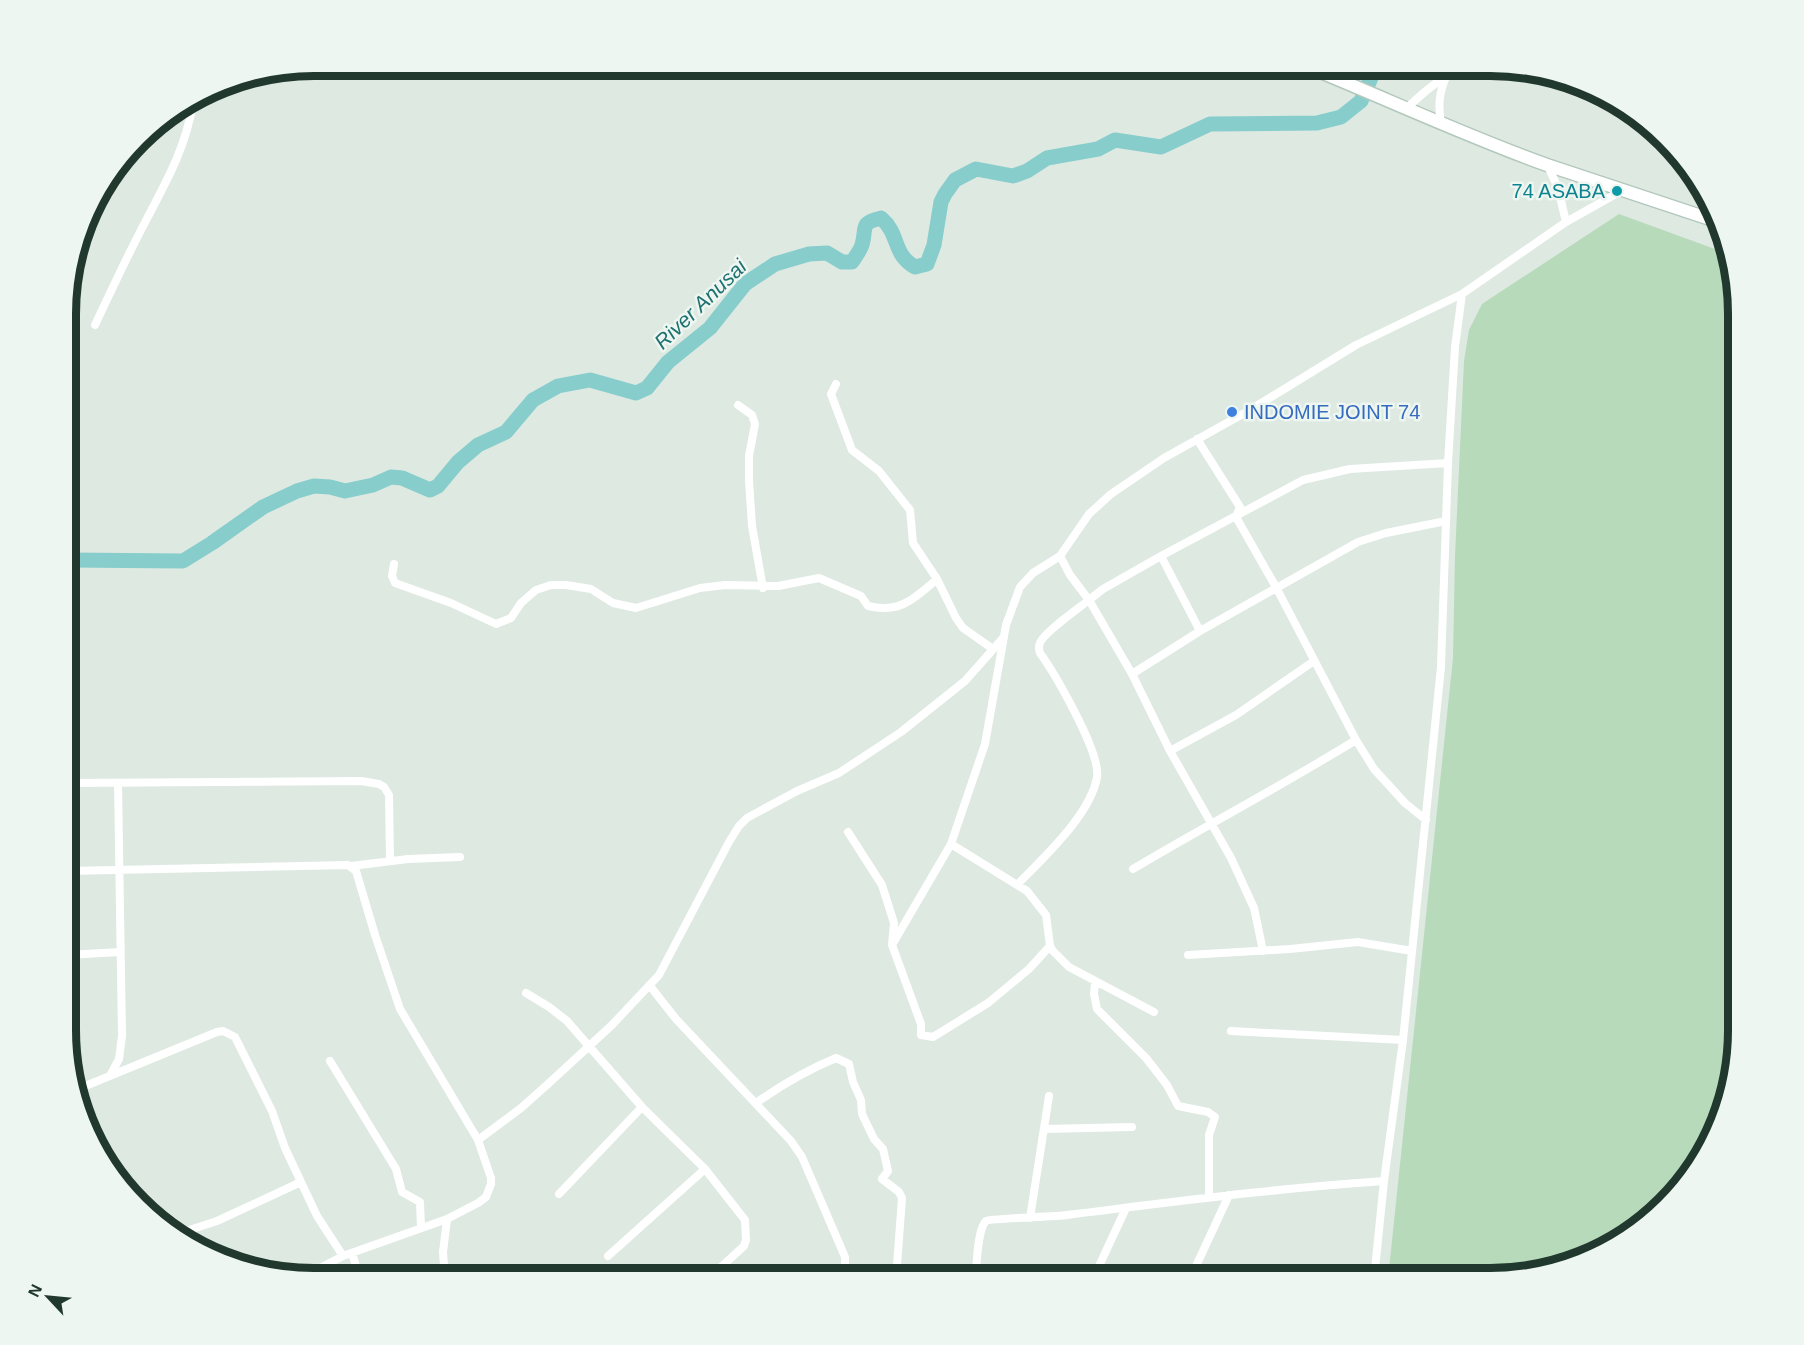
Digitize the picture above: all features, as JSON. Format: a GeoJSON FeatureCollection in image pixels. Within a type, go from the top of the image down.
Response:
{"type":"FeatureCollection","features":[{"type":"Feature","properties":{"kind":"main road"},"geometry":{"type":"LineString","coordinates":[[1330,76],[1408,107],[1441,123],[1547,164],[1706,218]]}},
{"type":"Feature","properties":{"kind":"street"},"geometry":{"type":"LineString","coordinates":[[1408,107],[1447,76]]}},
{"type":"Feature","properties":{"kind":"street"},"geometry":{"type":"LineString","coordinates":[[1441,123],[1439,100],[1441,87],[1447,76]]}},
{"type":"Feature","properties":{"kind":"street"},"geometry":{"type":"LineString","coordinates":[[95,325],[123,265],[176,164],[191,111]]}},
{"type":"Feature","properties":{"kind":"street"},"geometry":{"type":"LineString","coordinates":[[1547,164],[1558,188],[1566,222]]}},
{"type":"Feature","properties":{"kind":"street"},"geometry":{"type":"LineString","coordinates":[[892,945],[951,844],[986,744],[1004,637],[1020,587],[1033,573],[1059,556],[1089,514],[1111,494],[1197,439],[1250,410],[1356,345],[1462,294],[1566,222],[1624,189]]}},
{"type":"Feature","properties":{"kind":"street"},"geometry":{"type":"LineString","coordinates":[[1375,1268],[1403,1040],[1442,667],[1448,463],[1455,347],[1462,294]]}},
{"type":"Feature","properties":{"kind":"street"},"geometry":{"type":"LineString","coordinates":[[836,384],[831,394],[852,450],[879,471],[910,510],[913,543],[937,579],[960,624],[993,649]]}},
{"type":"Feature","properties":{"kind":"street"},"geometry":{"type":"LineString","coordinates":[[738,405],[752,415],[754,424],[748,481],[752,526],[763,588]]}},
{"type":"Feature","properties":{"kind":"street"},"geometry":{"type":"LineString","coordinates":[[1197,439],[1240,507],[1236,517]]}},
{"type":"Feature","properties":{"kind":"street"},"geometry":{"type":"LineString","coordinates":[[1018,884],[1077,818],[1095,786],[1098,775],[1089,742],[1040,653],[1041,641],[1057,624],[1103,589],[1303,480],[1350,469],[1448,463]]}},
{"type":"Feature","properties":{"kind":"street"},"geometry":{"type":"LineString","coordinates":[[1236,517],[1356,740],[1374,769],[1406,803],[1426,820]]}},
{"type":"Feature","properties":{"kind":"street"},"geometry":{"type":"LineString","coordinates":[[1132,674],[1200,631],[1277,590],[1358,542],[1386,533],[1446,520]]}},
{"type":"Feature","properties":{"kind":"street"},"geometry":{"type":"LineString","coordinates":[[1059,556],[1089,600],[1132,674],[1170,751],[1212,823],[1254,908],[1263,951]]}},
{"type":"Feature","properties":{"kind":"street"},"geometry":{"type":"LineString","coordinates":[[1161,556],[1200,631]]}},
{"type":"Feature","properties":{"kind":"street"},"geometry":{"type":"LineString","coordinates":[[394,564],[392,576],[395,583],[451,603],[496,624],[511,618],[529,595],[551,585],[580,586],[591,589],[613,603],[636,608],[700,588],[724,585],[763,588],[819,578],[861,596],[868,606],[888,609],[912,600],[937,579]]}},
{"type":"Feature","properties":{"kind":"street"},"geometry":{"type":"LineString","coordinates":[[478,1140],[521,1108],[590,1046],[650,986],[664,968],[739,826],[747,818],[797,791],[839,773],[874,751],[965,681],[1004,637]]}},
{"type":"Feature","properties":{"kind":"street"},"geometry":{"type":"LineString","coordinates":[[1170,751],[1236,715],[1314,661]]}},
{"type":"Feature","properties":{"kind":"street"},"geometry":{"type":"LineString","coordinates":[[1133,869],[1285,784],[1356,740]]}},
{"type":"Feature","properties":{"kind":"street"},"geometry":{"type":"LineString","coordinates":[[76,783],[280,780],[379,784],[384,787],[388,795],[390,861]]}},
{"type":"Feature","properties":{"kind":"street"},"geometry":{"type":"LineString","coordinates":[[111,1074],[119,1059],[122,1036],[117,783]]}},
{"type":"Feature","properties":{"kind":"street"},"geometry":{"type":"LineString","coordinates":[[848,832],[882,885],[894,923],[892,945],[921,1024],[921,1035],[933,1037],[988,1003],[1029,969],[1050,946]]}},
{"type":"Feature","properties":{"kind":"street"},"geometry":{"type":"LineString","coordinates":[[951,844],[1028,891],[1046,915],[1050,946],[1069,967],[1154,1012]]}},
{"type":"Feature","properties":{"kind":"street"},"geometry":{"type":"LineString","coordinates":[[76,871],[351,866],[460,857]]}},
{"type":"Feature","properties":{"kind":"street"},"geometry":{"type":"LineString","coordinates":[[321,1268],[343,1256],[447,1218],[478,1203],[486,1197],[491,1178],[478,1140],[400,1009],[356,871],[351,866]]}},
{"type":"Feature","properties":{"kind":"street"},"geometry":{"type":"LineString","coordinates":[[1188,955],[1358,942],[1412,951]]}},
{"type":"Feature","properties":{"kind":"street"},"geometry":{"type":"LineString","coordinates":[[76,954],[120,952]]}},
{"type":"Feature","properties":{"kind":"street"},"geometry":{"type":"LineString","coordinates":[[1095,981],[1094,994],[1097,1009],[1146,1058],[1167,1085],[1178,1106],[1208,1112],[1215,1118],[1209,1135],[1209,1196]]}},
{"type":"Feature","properties":{"kind":"street"},"geometry":{"type":"LineString","coordinates":[[650,986],[676,1019],[756,1103],[802,1157],[845,1257],[845,1266],[843,1268]]}},
{"type":"Feature","properties":{"kind":"street"},"geometry":{"type":"LineString","coordinates":[[526,993],[567,1021],[642,1107],[705,1170],[746,1220],[744,1246],[720,1268]]}},
{"type":"Feature","properties":{"kind":"street"},"geometry":{"type":"LineString","coordinates":[[1231,1031],[1403,1040]]}},
{"type":"Feature","properties":{"kind":"street"},"geometry":{"type":"LineString","coordinates":[[84,1086],[216,1032],[229,1033],[235,1037],[272,1111],[285,1148],[317,1216],[343,1256]]}},
{"type":"Feature","properties":{"kind":"street"},"geometry":{"type":"LineString","coordinates":[[756,1103],[774,1090],[824,1063],[836,1058],[849,1064],[853,1082],[861,1100],[862,1114],[874,1139],[883,1149],[888,1171],[882,1179],[902,1195],[897,1268]]}},
{"type":"Feature","properties":{"kind":"street"},"geometry":{"type":"LineString","coordinates":[[330,1061],[396,1169],[402,1192],[420,1203],[421,1228]]}},
{"type":"Feature","properties":{"kind":"street"},"geometry":{"type":"LineString","coordinates":[[1030,1218],[1049,1096]]}},
{"type":"Feature","properties":{"kind":"street"},"geometry":{"type":"LineString","coordinates":[[559,1194],[642,1107]]}},
{"type":"Feature","properties":{"kind":"street"},"geometry":{"type":"LineString","coordinates":[[1044,1129],[1132,1127]]}},
{"type":"Feature","properties":{"kind":"street"},"geometry":{"type":"LineString","coordinates":[[608,1256],[705,1170]]}},
{"type":"Feature","properties":{"kind":"street"},"geometry":{"type":"LineString","coordinates":[[976,1268],[980,1234],[986,1221],[992,1218],[1030,1218],[1303,1186],[1384,1181]]}},
{"type":"Feature","properties":{"kind":"street"},"geometry":{"type":"LineString","coordinates":[[187,1231],[218,1221],[301,1182]]}},
{"type":"Feature","properties":{"kind":"street"},"geometry":{"type":"LineString","coordinates":[[1195,1268],[1229,1195]]}},
{"type":"Feature","properties":{"kind":"street"},"geometry":{"type":"LineString","coordinates":[[1098,1268],[1126,1208]]}},
{"type":"Feature","properties":{"kind":"street"},"geometry":{"type":"LineString","coordinates":[[444,1268],[443,1252],[447,1218]]}},
{"type":"Feature","properties":{"kind":"street"},"geometry":{"type":"LineString","coordinates":[[352,1253],[357,1268]]}},
{"type":"Feature","properties":{"kind":"green space"},"geometry":{"type":"Polygon","coordinates":[[[1619,214],[1718,250],[1723,268],[1728,315],[1727,1046],[1723,1077],[1715,1107],[1696,1149],[1658,1199],[1622,1228],[1595,1244],[1566,1256],[1536,1264],[1505,1268],[1389,1268],[1453,658],[1464,361],[1469,330],[1482,304],[1619,214]]]}},
{"type":"Feature","properties":{"kind":"waterway","name":"River Anusai"},"geometry":{"type":"LineString","coordinates":[[76,560],[183,561],[263,507],[297,491],[314,486],[345,491],[373,485],[391,477],[402,478],[430,490],[438,486],[458,462],[478,445],[506,432],[533,400],[558,386],[590,380],[636,393],[647,388],[668,362],[710,328],[745,284],[775,264],[809,254],[827,253],[842,262],[852,262],[862,245],[865,227],[869,222],[881,218],[887,224],[899,250],[908,262],[915,267],[927,264],[934,245],[941,202],[945,194],[955,180],[976,169],[1013,176],[1027,171],[1047,158],[1098,149],[1115,140],[1161,147],[1210,124],[1317,123],[1341,117],[1361,101],[1372,76]]}},
{"type":"Feature","properties":{"kind":"place","name":"74 ASABA"},"geometry":{"type":"Point","coordinates":[1617,191]}},
{"type":"Feature","properties":{"kind":"place","name":"INDOMIE JOINT 74"},"geometry":{"type":"Point","coordinates":[1232,412]}}]}
